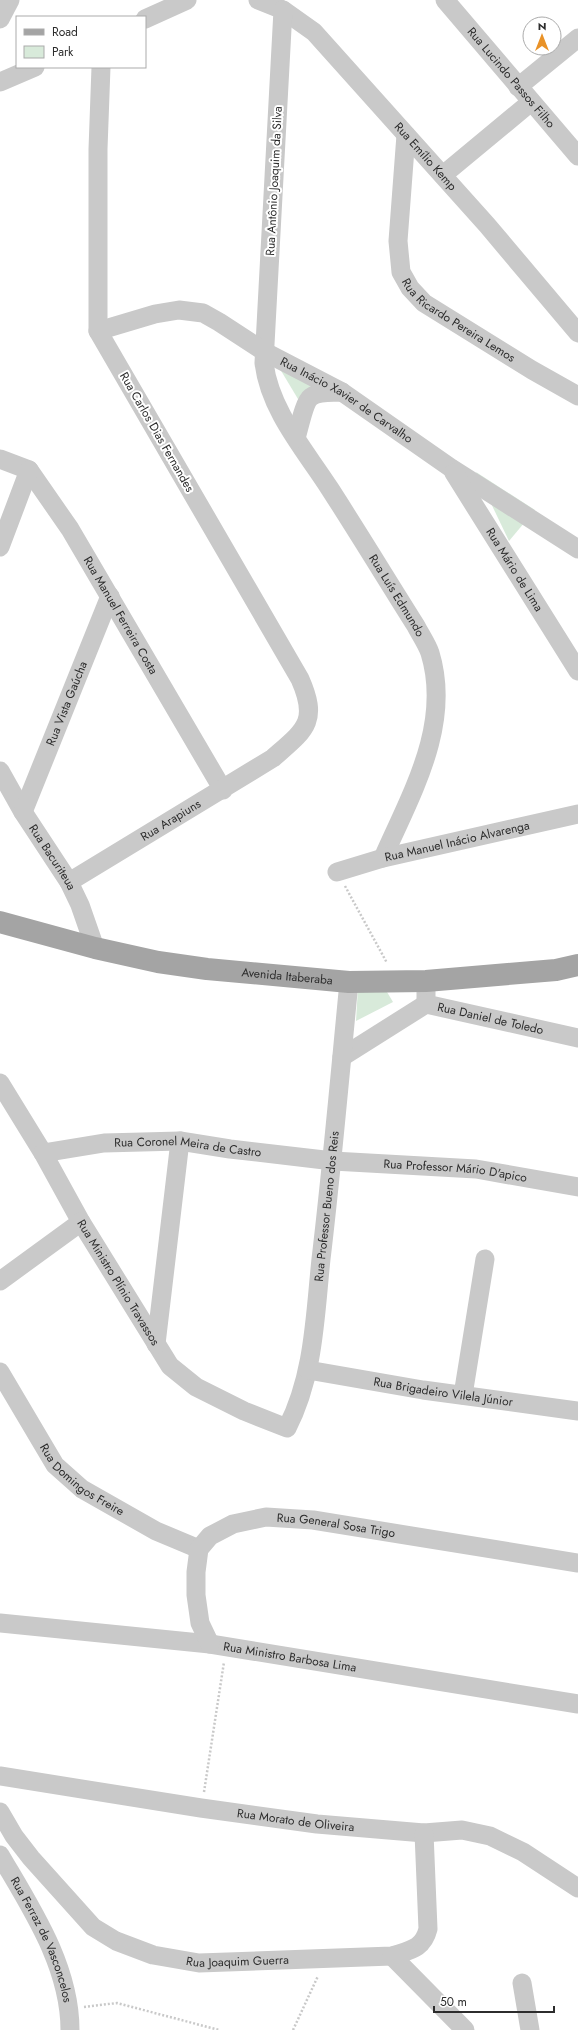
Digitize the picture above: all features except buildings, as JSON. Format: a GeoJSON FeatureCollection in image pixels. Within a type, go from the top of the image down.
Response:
{"type":"FeatureCollection","features":[{"type":"Feature","properties":{"kind":"main road","name":"Avenida Itaberaba"},"geometry":{"type":"LineString","coordinates":[[0,922],[95,948],[158,962],[207,969],[348,982],[426,981],[548,970],[578,965]]}},
{"type":"Feature","properties":{"kind":"street"},"geometry":{"type":"LineString","coordinates":[[146,18],[187,0]]}},
{"type":"Feature","properties":{"kind":"street","name":"Rua Emílio Kemp"},"geometry":{"type":"LineString","coordinates":[[258,0],[282,10],[314,32],[443,175],[578,333]]}},
{"type":"Feature","properties":{"kind":"street","name":"Rua Lucindo Passos Filho"},"geometry":{"type":"LineString","coordinates":[[445,0],[578,156]]}},
{"type":"Feature","properties":{"kind":"street","name":"Rua Antônio Joaquim da Silva"},"geometry":{"type":"LineString","coordinates":[[265,352],[282,10]]}},
{"type":"Feature","properties":{"kind":"street"},"geometry":{"type":"LineString","coordinates":[[518,87],[578,38]]}},
{"type":"Feature","properties":{"kind":"street"},"geometry":{"type":"LineString","coordinates":[[0,82],[33,68]]}},
{"type":"Feature","properties":{"kind":"street"},"geometry":{"type":"LineString","coordinates":[[98,331],[98,149],[102,68]]}},
{"type":"Feature","properties":{"kind":"street"},"geometry":{"type":"LineString","coordinates":[[443,175],[531,102]]}},
{"type":"Feature","properties":{"kind":"street","name":"Rua Ricardo Pereira Lemos"},"geometry":{"type":"LineString","coordinates":[[406,135],[398,241],[401,272],[410,288],[424,303],[532,370],[578,396]]}},
{"type":"Feature","properties":{"kind":"street","name":"Rua Inácio Xavier de Carvalho"},"geometry":{"type":"LineString","coordinates":[[98,331],[155,314],[179,310],[208,316],[265,352],[342,392],[451,468],[578,549]]}},
{"type":"Feature","properties":{"kind":"street","name":"Rua Carlos Dias Fernandes"},"geometry":{"type":"LineString","coordinates":[[98,331],[300,679],[308,697],[310,710],[307,723],[299,735],[274,758]]}},
{"type":"Feature","properties":{"kind":"street","name":"Rua Luís Edmundo"},"geometry":{"type":"LineString","coordinates":[[265,352],[266,379],[276,404],[296,438],[416,626],[430,652],[435,684],[435,724],[425,761],[383,858]]}},
{"type":"Feature","properties":{"kind":"street"},"geometry":{"type":"LineString","coordinates":[[296,438],[307,403],[311,397],[324,393],[342,392]]}},
{"type":"Feature","properties":{"kind":"street"},"geometry":{"type":"LineString","coordinates":[[0,459],[29,470],[0,547]]}},
{"type":"Feature","properties":{"kind":"street","name":"Rua Mário de Lima"},"geometry":{"type":"LineString","coordinates":[[451,468],[578,671]]}},
{"type":"Feature","properties":{"kind":"street","name":"Rua Manuel Ferreira Costa"},"geometry":{"type":"LineString","coordinates":[[29,470],[70,529],[223,790]]}},
{"type":"Feature","properties":{"kind":"street","name":"Rua Vista Gaúcha"},"geometry":{"type":"LineString","coordinates":[[23,812],[110,596]]}},
{"type":"Feature","properties":{"kind":"street","name":"Rua Arapiuns"},"geometry":{"type":"LineString","coordinates":[[69,882],[274,758]]}},
{"type":"Feature","properties":{"kind":"street","name":"Rua Bacuriteua"},"geometry":{"type":"LineString","coordinates":[[0,771],[23,812],[69,882],[80,905],[95,948]]}},
{"type":"Feature","properties":{"kind":"street","name":"Rua Manuel Inácio Alvarenga"},"geometry":{"type":"LineString","coordinates":[[337,872],[383,858],[578,814]]}},
{"type":"Feature","properties":{"kind":"street","name":"Rua Daniel de Toledo"},"geometry":{"type":"LineString","coordinates":[[426,981],[426,1004],[578,1038]]}},
{"type":"Feature","properties":{"kind":"street","name":"Rua Professor Bueno dos Reis"},"geometry":{"type":"LineString","coordinates":[[287,1428],[297,1409],[308,1370],[333,1161],[348,982]]}},
{"type":"Feature","properties":{"kind":"street"},"geometry":{"type":"LineString","coordinates":[[342,1057],[426,1004]]}},
{"type":"Feature","properties":{"kind":"street","name":"Rua Ministro Plínio Travassos"},"geometry":{"type":"LineString","coordinates":[[0,1083],[43,1153],[81,1222],[170,1366],[196,1387],[244,1411],[287,1428]]}},
{"type":"Feature","properties":{"kind":"street"},"geometry":{"type":"LineString","coordinates":[[156,1344],[180,1141]]}},
{"type":"Feature","properties":{"kind":"street","name":"Rua Coronel Meira de Castro"},"geometry":{"type":"LineString","coordinates":[[43,1153],[104,1143],[180,1141],[230,1149],[333,1161]]}},
{"type":"Feature","properties":{"kind":"street","name":"Rua Professor Mário D'apico"},"geometry":{"type":"LineString","coordinates":[[333,1161],[476,1169],[578,1187]]}},
{"type":"Feature","properties":{"kind":"street"},"geometry":{"type":"LineString","coordinates":[[0,1281],[81,1222]]}},
{"type":"Feature","properties":{"kind":"street"},"geometry":{"type":"LineString","coordinates":[[463,1395],[485,1259]]}},
{"type":"Feature","properties":{"kind":"street","name":"Rua Brigadeiro Vilela Júnior"},"geometry":{"type":"LineString","coordinates":[[308,1370],[463,1395],[578,1411]]}},
{"type":"Feature","properties":{"kind":"street","name":"Rua Domingos Freire"},"geometry":{"type":"LineString","coordinates":[[0,1372],[55,1465],[82,1489],[156,1531],[199,1549]]}},
{"type":"Feature","properties":{"kind":"street","name":"Rua General Sosa Trigo"},"geometry":{"type":"LineString","coordinates":[[199,1549],[210,1536],[233,1524],[266,1517],[313,1520],[578,1563]]}},
{"type":"Feature","properties":{"kind":"street"},"geometry":{"type":"LineString","coordinates":[[199,1549],[196,1572],[196,1595],[200,1623],[219,1645]]}},
{"type":"Feature","properties":{"kind":"street","name":"Rua Ministro Barbosa Lima"},"geometry":{"type":"LineString","coordinates":[[0,1623],[219,1645],[578,1704]]}},
{"type":"Feature","properties":{"kind":"street","name":"Rua Morato de Oliveira"},"geometry":{"type":"LineString","coordinates":[[0,1776],[201,1808],[317,1824],[424,1833],[462,1830],[490,1836],[523,1852],[578,1888]]}},
{"type":"Feature","properties":{"kind":"street","name":"Rua Joaquim Guerra"},"geometry":{"type":"LineString","coordinates":[[1,1816],[27,1852],[93,1926],[116,1941],[153,1955],[199,1963],[392,1956],[419,1946],[425,1941],[428,1929],[424,1833]]}},
{"type":"Feature","properties":{"kind":"street","name":"Rua Ferraz de Vasconcelos"},"geometry":{"type":"LineString","coordinates":[[0,1855],[42,1927],[54,1955],[70,2010],[70,2030]]}},
{"type":"Feature","properties":{"kind":"street"},"geometry":{"type":"LineString","coordinates":[[392,1956],[465,2030]]}},
{"type":"Feature","properties":{"kind":"street"},"geometry":{"type":"LineString","coordinates":[[522,1983],[530,2030]]}},
{"type":"Feature","properties":{"kind":"path"},"geometry":{"type":"LineString","coordinates":[[337,872],[397,981]]}},
{"type":"Feature","properties":{"kind":"path"},"geometry":{"type":"LineString","coordinates":[[201,1808],[219,1645]]}},
{"type":"Feature","properties":{"kind":"path"},"geometry":{"type":"LineString","coordinates":[[293,2030],[325,1959]]}},
{"type":"Feature","properties":{"kind":"path"},"geometry":{"type":"LineString","coordinates":[[70,2010],[117,2003],[219,2030]]}},
{"type":"Feature","properties":{"kind":"green space"},"geometry":{"type":"Polygon","coordinates":[[[280,369],[318,387],[301,404],[280,369]]]}},
{"type":"Feature","properties":{"kind":"green space"},"geometry":{"type":"Polygon","coordinates":[[[476,472],[535,510],[509,541],[476,472]]]}},
{"type":"Feature","properties":{"kind":"green space"},"geometry":{"type":"Polygon","coordinates":[[[358,987],[384,987],[393,1002],[356,1021],[358,987]]]}}]}
